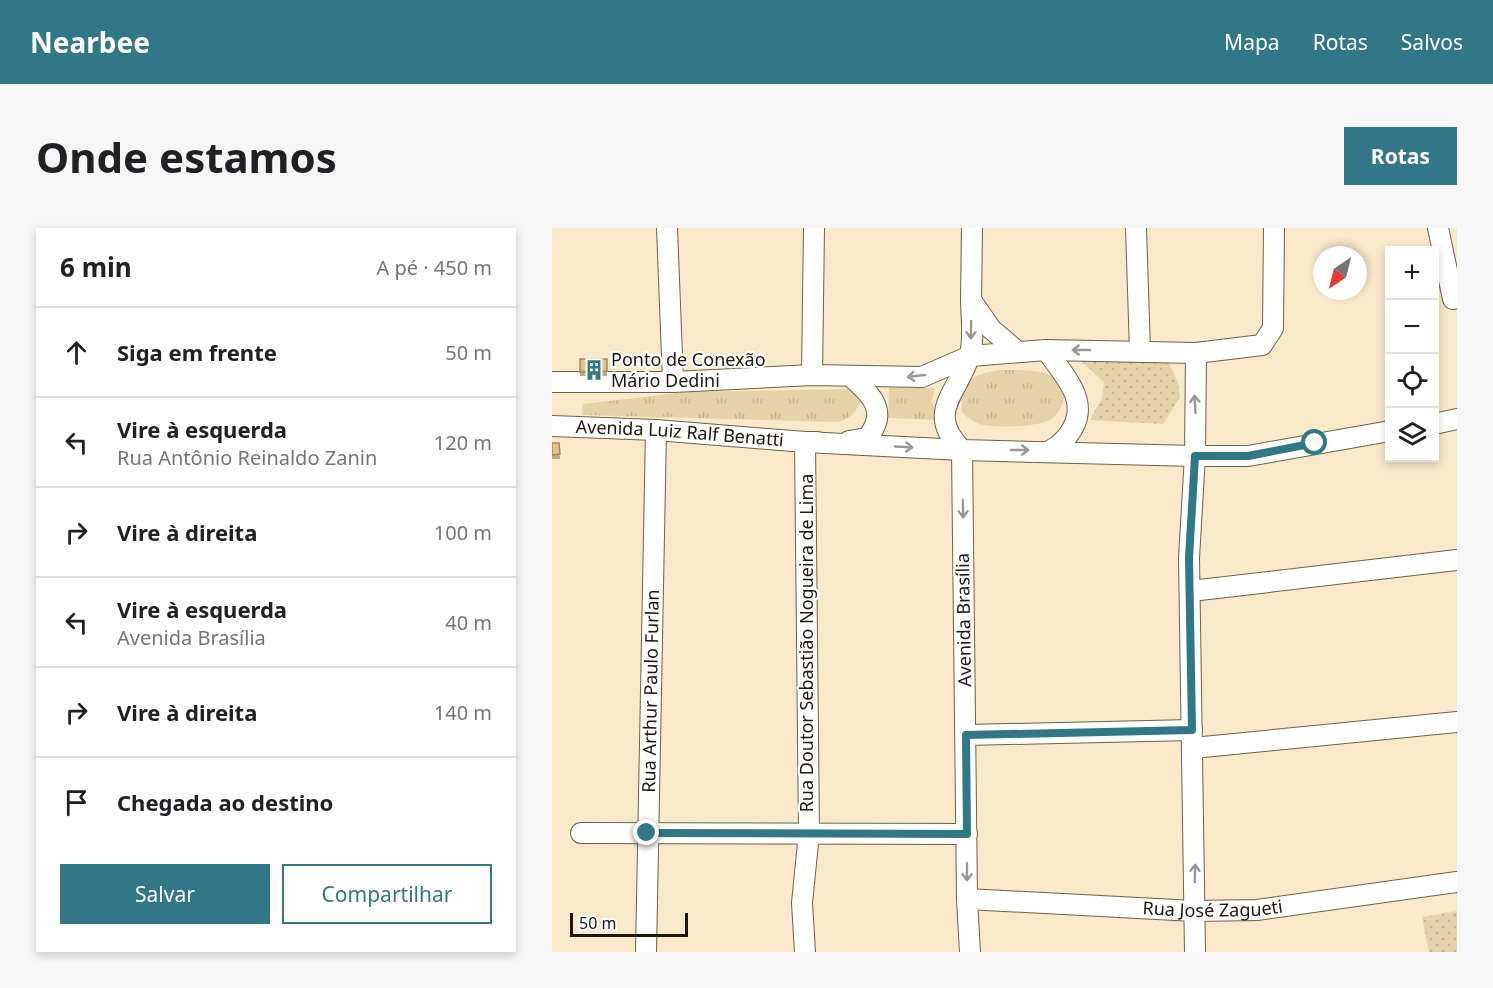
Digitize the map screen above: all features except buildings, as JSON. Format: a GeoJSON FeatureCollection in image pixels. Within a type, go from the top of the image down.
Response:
{"type":"FeatureCollection","features":[{"type":"Feature","properties":{"kind":"street"},"geometry":{"type":"LineString","coordinates":[[667,228],[673,382]]}},
{"type":"Feature","properties":{"kind":"street"},"geometry":{"type":"LineString","coordinates":[[812,375],[814,228]]}},
{"type":"Feature","properties":{"kind":"street"},"geometry":{"type":"LineString","coordinates":[[972,228],[970,356],[943,409],[947,431],[962,450],[1051,450],[1248,456],[1385,432]]}},
{"type":"Feature","properties":{"kind":"street"},"geometry":{"type":"LineString","coordinates":[[1136,228],[1140,351]]}},
{"type":"Feature","properties":{"kind":"street"},"geometry":{"type":"LineString","coordinates":[[552,382],[673,382],[812,375],[922,377],[970,356],[1046,350],[1196,353],[1262,345],[1273,328],[1274,228]]}},
{"type":"Feature","properties":{"kind":"street"},"geometry":{"type":"LineString","coordinates":[[1438,228],[1453,299]]}},
{"type":"Feature","properties":{"kind":"street"},"geometry":{"type":"LineString","coordinates":[[972,300],[991,329],[1018,352]]}},
{"type":"Feature","properties":{"kind":"street"},"geometry":{"type":"LineString","coordinates":[[1046,350],[1074,390],[1078,401],[1075,424],[1058,447],[1051,450]]}},
{"type":"Feature","properties":{"kind":"street"},"geometry":{"type":"LineString","coordinates":[[1195,952],[1189,558],[1195,456],[1196,353]]}},
{"type":"Feature","properties":{"kind":"street","name":"Avenida Luiz Ralf Benatti"},"geometry":{"type":"LineString","coordinates":[[805,442],[858,441],[867,438],[874,430],[879,415],[870,393],[851,377]]}},
{"type":"Feature","properties":{"kind":"street"},"geometry":{"type":"LineString","coordinates":[[1439,423],[1457,419]]}},
{"type":"Feature","properties":{"kind":"street","name":"Avenida Luiz Ralf Benatti"},"geometry":{"type":"LineString","coordinates":[[552,426],[656,430],[805,442],[962,450]]}},
{"type":"Feature","properties":{"kind":"street"},"geometry":{"type":"LineString","coordinates":[[552,440],[564,440],[602,428]]}},
{"type":"Feature","properties":{"kind":"street","name":"Rua Arthur Paulo Furlan"},"geometry":{"type":"LineString","coordinates":[[646,952],[656,430]]}},
{"type":"Feature","properties":{"kind":"street","name":"Rua Doutor Sebastião Nogueira de Lima"},"geometry":{"type":"LineString","coordinates":[[805,442],[808,833],[802,903],[806,952]]}},
{"type":"Feature","properties":{"kind":"street","name":"Avenida Brasília"},"geometry":{"type":"LineString","coordinates":[[962,450],[966,899],[970,952]]}},
{"type":"Feature","properties":{"kind":"street"},"geometry":{"type":"LineString","coordinates":[[1191,591],[1457,560]]}},
{"type":"Feature","properties":{"kind":"street"},"geometry":{"type":"LineString","coordinates":[[966,735],[1192,739],[1457,722]]}},
{"type":"Feature","properties":{"kind":"street"},"geometry":{"type":"LineString","coordinates":[[581,833],[967,834]]}},
{"type":"Feature","properties":{"kind":"street","name":"Rua José Zagueti"},"geometry":{"type":"LineString","coordinates":[[966,899],[1194,911],[1257,910],[1457,882]]}},
{"type":"Feature","properties":{"kind":"green space"},"geometry":{"type":"Polygon","coordinates":[[[1081,361],[1168,361],[1178,383],[1180,397],[1163,424],[1090,420],[1102,398],[1104,382],[1081,361]]]}},
{"type":"Feature","properties":{"kind":"green space"},"geometry":{"type":"Polygon","coordinates":[[[1001,370],[1032,371],[1053,376],[1061,382],[1064,391],[1063,402],[1058,412],[1050,420],[1025,426],[983,425],[971,420],[962,412],[963,393],[966,386],[975,377],[1001,370]]]}},
{"type":"Feature","properties":{"kind":"green space"},"geometry":{"type":"Polygon","coordinates":[[[889,388],[935,388],[932,401],[938,420],[888,418],[889,388]]]}},
{"type":"Feature","properties":{"kind":"green space"},"geometry":{"type":"Polygon","coordinates":[[[858,389],[861,402],[859,406],[849,417],[838,422],[582,415],[583,404],[687,392],[858,389]]]}},
{"type":"Feature","properties":{"kind":"green space"},"geometry":{"type":"Polygon","coordinates":[[[1457,911],[1457,952],[1429,952],[1422,917],[1457,911]]]}},
{"type":"Feature","properties":{"kind":"place","name":"Ponto de Conexão Mário Dedini"},"geometry":{"type":"Point","coordinates":[594,370]}},
{"type":"Feature","properties":{"kind":"route"},"geometry":{"type":"LineString","coordinates":[[647,833],[967,834],[966,735],[1192,730],[1189,558],[1195,456],[1248,456],[1315,443]]}}]}
